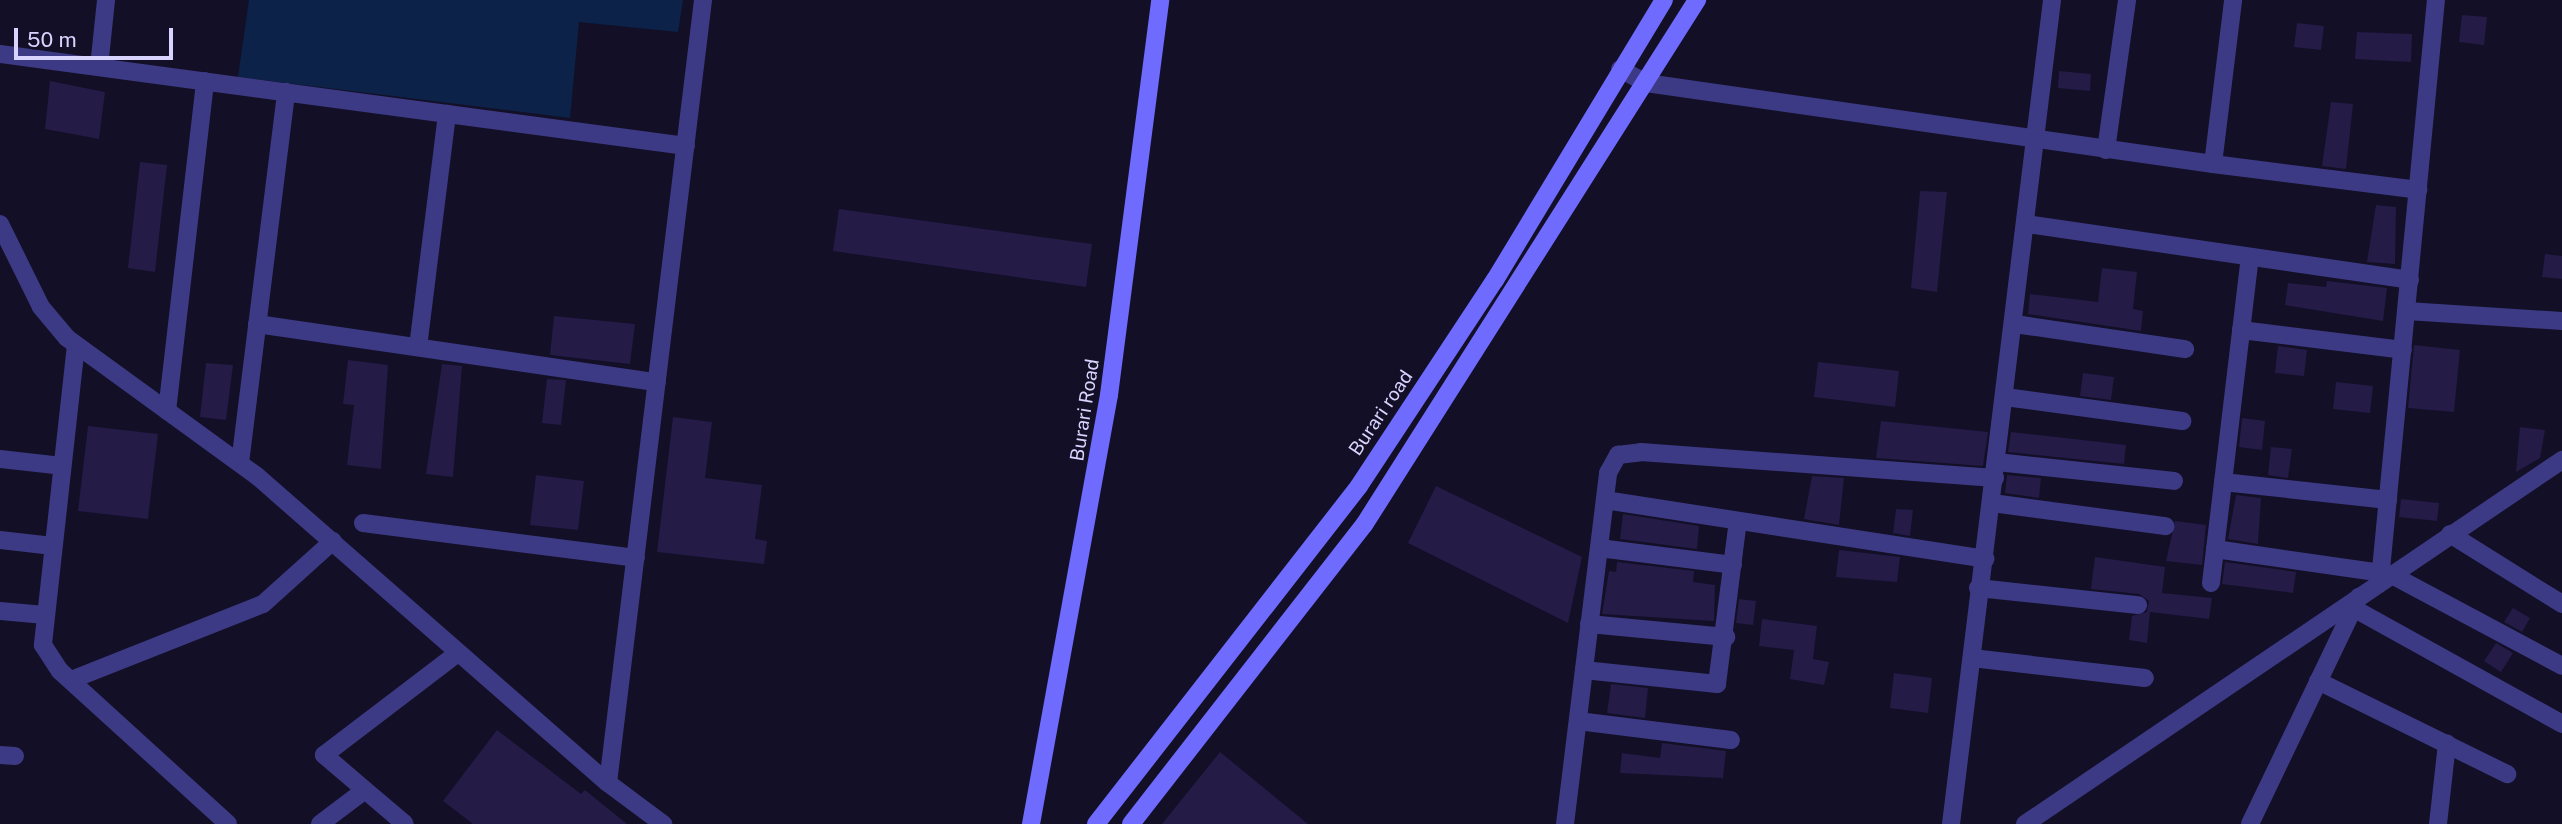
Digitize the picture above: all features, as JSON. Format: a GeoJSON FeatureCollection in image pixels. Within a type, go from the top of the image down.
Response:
{"type":"FeatureCollection","features":[{"type":"Feature","properties":{"kind":"main road","name":"Burari Road"},"geometry":{"type":"LineString","coordinates":[[1031,824],[1110,395],[1160,0]]}},
{"type":"Feature","properties":{"kind":"main road","name":"Burari road"},"geometry":{"type":"LineString","coordinates":[[1096,824],[1359,486],[1495,281],[1620,69],[1664,0]]}},
{"type":"Feature","properties":{"kind":"main road"},"geometry":{"type":"LineString","coordinates":[[1131,824],[1364,525],[1697,0]]}},
{"type":"Feature","properties":{"kind":"street"},"geometry":{"type":"LineString","coordinates":[[99,67],[106,0]]}},
{"type":"Feature","properties":{"kind":"street"},"geometry":{"type":"LineString","coordinates":[[608,783],[703,0]]}},
{"type":"Feature","properties":{"kind":"street"},"geometry":{"type":"LineString","coordinates":[[1951,824],[1978,588],[1985,559],[2038,140],[2052,0]]}},
{"type":"Feature","properties":{"kind":"street"},"geometry":{"type":"LineString","coordinates":[[2106,150],[2127,0]]}},
{"type":"Feature","properties":{"kind":"street"},"geometry":{"type":"LineString","coordinates":[[2213,164],[2233,0]]}},
{"type":"Feature","properties":{"kind":"street"},"geometry":{"type":"LineString","coordinates":[[2383,576],[2436,0]]}},
{"type":"Feature","properties":{"kind":"street"},"geometry":{"type":"LineString","coordinates":[[0,54],[686,146]]}},
{"type":"Feature","properties":{"kind":"street"},"geometry":{"type":"LineString","coordinates":[[1620,69],[1646,83],[2106,150],[2418,190]]}},
{"type":"Feature","properties":{"kind":"street"},"geometry":{"type":"LineString","coordinates":[[167,411],[205,81]]}},
{"type":"Feature","properties":{"kind":"street"},"geometry":{"type":"LineString","coordinates":[[240,463],[286,92]]}},
{"type":"Feature","properties":{"kind":"street"},"geometry":{"type":"LineString","coordinates":[[418,347],[447,114]]}},
{"type":"Feature","properties":{"kind":"street"},"geometry":{"type":"LineString","coordinates":[[0,224],[41,307],[76,345],[240,463],[657,823]]}},
{"type":"Feature","properties":{"kind":"street"},"geometry":{"type":"LineString","coordinates":[[2027,224],[2410,280]]}},
{"type":"Feature","properties":{"kind":"street"},"geometry":{"type":"LineString","coordinates":[[2211,583],[2250,257]]}},
{"type":"Feature","properties":{"kind":"street"},"geometry":{"type":"LineString","coordinates":[[2407,310],[2562,321]]}},
{"type":"Feature","properties":{"kind":"street"},"geometry":{"type":"LineString","coordinates":[[257,324],[657,382]]}},
{"type":"Feature","properties":{"kind":"street"},"geometry":{"type":"LineString","coordinates":[[2015,324],[2185,349]]}},
{"type":"Feature","properties":{"kind":"street"},"geometry":{"type":"LineString","coordinates":[[2241,330],[2403,350]]}},
{"type":"Feature","properties":{"kind":"street"},"geometry":{"type":"LineString","coordinates":[[76,345],[44,615],[43,645],[71,680],[228,824]]}},
{"type":"Feature","properties":{"kind":"street"},"geometry":{"type":"LineString","coordinates":[[2005,397],[2182,421]]}},
{"type":"Feature","properties":{"kind":"street"},"geometry":{"type":"LineString","coordinates":[[1565,824],[1605,500],[1612,463],[1627,451],[2174,481]]}},
{"type":"Feature","properties":{"kind":"street"},"geometry":{"type":"LineString","coordinates":[[0,459],[62,466]]}},
{"type":"Feature","properties":{"kind":"street"},"geometry":{"type":"LineString","coordinates":[[2025,824],[2357,601],[2383,576],[2558,468]]}},
{"type":"Feature","properties":{"kind":"street"},"geometry":{"type":"LineString","coordinates":[[2223,482],[2388,500]]}},
{"type":"Feature","properties":{"kind":"street"},"geometry":{"type":"LineString","coordinates":[[1605,500],[1985,559]]}},
{"type":"Feature","properties":{"kind":"street"},"geometry":{"type":"LineString","coordinates":[[1992,503],[2165,526]]}},
{"type":"Feature","properties":{"kind":"street"},"geometry":{"type":"LineString","coordinates":[[1584,670],[1717,684],[1726,637],[1738,521]]}},
{"type":"Feature","properties":{"kind":"street"},"geometry":{"type":"LineString","coordinates":[[363,523],[636,558]]}},
{"type":"Feature","properties":{"kind":"street"},"geometry":{"type":"LineString","coordinates":[[2449,534],[2562,604]]}},
{"type":"Feature","properties":{"kind":"street"},"geometry":{"type":"LineString","coordinates":[[0,540],[53,545]]}},
{"type":"Feature","properties":{"kind":"street"},"geometry":{"type":"LineString","coordinates":[[71,680],[263,604],[333,541]]}},
{"type":"Feature","properties":{"kind":"street"},"geometry":{"type":"LineString","coordinates":[[1599,548],[1733,565]]}},
{"type":"Feature","properties":{"kind":"street"},"geometry":{"type":"LineString","coordinates":[[2215,549],[2383,576],[2562,666]]}},
{"type":"Feature","properties":{"kind":"street"},"geometry":{"type":"LineString","coordinates":[[1978,588],[2138,605]]}},
{"type":"Feature","properties":{"kind":"street"},"geometry":{"type":"LineString","coordinates":[[2250,824],[2357,601]]}},
{"type":"Feature","properties":{"kind":"street"},"geometry":{"type":"LineString","coordinates":[[2357,601],[2562,724]]}},
{"type":"Feature","properties":{"kind":"street"},"geometry":{"type":"LineString","coordinates":[[0,611],[44,615]]}},
{"type":"Feature","properties":{"kind":"street"},"geometry":{"type":"LineString","coordinates":[[1590,624],[1726,637]]}},
{"type":"Feature","properties":{"kind":"street"},"geometry":{"type":"LineString","coordinates":[[405,824],[324,755],[458,653]]}},
{"type":"Feature","properties":{"kind":"street"},"geometry":{"type":"LineString","coordinates":[[1972,658],[2145,678]]}},
{"type":"Feature","properties":{"kind":"street"},"geometry":{"type":"LineString","coordinates":[[2318,681],[2507,774]]}},
{"type":"Feature","properties":{"kind":"street"},"geometry":{"type":"LineString","coordinates":[[1578,721],[1731,740]]}},
{"type":"Feature","properties":{"kind":"street"},"geometry":{"type":"LineString","coordinates":[[2438,824],[2447,744]]}},
{"type":"Feature","properties":{"kind":"street"},"geometry":{"type":"LineString","coordinates":[[320,824],[365,790]]}},
{"type":"Feature","properties":{"kind":"water"},"geometry":{"type":"Polygon","coordinates":[[[249,0],[683,0],[678,32],[579,22],[570,118],[238,77],[249,0]]]}},
{"type":"Feature","properties":{"kind":"building"},"geometry":{"type":"Polygon","coordinates":[[[2462,15],[2487,17],[2484,45],[2459,42],[2462,15]]]}},
{"type":"Feature","properties":{"kind":"building"},"geometry":{"type":"Polygon","coordinates":[[[2297,23],[2324,26],[2321,50],[2294,47],[2297,23]]]}},
{"type":"Feature","properties":{"kind":"building"},"geometry":{"type":"Polygon","coordinates":[[[2357,32],[2412,34],[2411,62],[2355,59],[2357,32]]]}},
{"type":"Feature","properties":{"kind":"building"},"geometry":{"type":"Polygon","coordinates":[[[2059,71],[2091,74],[2090,91],[2058,88],[2059,71]]]}},
{"type":"Feature","properties":{"kind":"building"},"geometry":{"type":"Polygon","coordinates":[[[50,81],[105,92],[99,139],[45,129],[50,81]]]}},
{"type":"Feature","properties":{"kind":"building"},"geometry":{"type":"Polygon","coordinates":[[[2331,102],[2353,104],[2346,169],[2322,166],[2331,102]]]}},
{"type":"Feature","properties":{"kind":"building"},"geometry":{"type":"Polygon","coordinates":[[[140,162],[167,165],[155,272],[128,268],[140,162]]]}},
{"type":"Feature","properties":{"kind":"building"},"geometry":{"type":"Polygon","coordinates":[[[1920,191],[1947,192],[1937,292],[1911,288],[1920,191]]]}},
{"type":"Feature","properties":{"kind":"building"},"geometry":{"type":"Polygon","coordinates":[[[2376,205],[2396,207],[2395,264],[2367,262],[2376,205]]]}},
{"type":"Feature","properties":{"kind":"building"},"geometry":{"type":"Polygon","coordinates":[[[839,209],[1092,244],[1086,287],[833,251],[839,209]]]}},
{"type":"Feature","properties":{"kind":"building"},"geometry":{"type":"Polygon","coordinates":[[[2545,254],[2562,256],[2562,279],[2542,277],[2545,254]]]}},
{"type":"Feature","properties":{"kind":"building"},"geometry":{"type":"Polygon","coordinates":[[[2102,268],[2137,272],[2133,309],[2143,311],[2141,331],[2028,314],[2030,294],[2098,302],[2102,268]]]}},
{"type":"Feature","properties":{"kind":"building"},"geometry":{"type":"Polygon","coordinates":[[[2327,281],[2387,288],[2383,321],[2285,305],[2288,283],[2326,287],[2327,281]]]}},
{"type":"Feature","properties":{"kind":"building"},"geometry":{"type":"Polygon","coordinates":[[[554,316],[635,324],[630,364],[550,355],[554,316]]]}},
{"type":"Feature","properties":{"kind":"building"},"geometry":{"type":"Polygon","coordinates":[[[2414,345],[2460,350],[2454,412],[2408,408],[2414,345]]]}},
{"type":"Feature","properties":{"kind":"building"},"geometry":{"type":"Polygon","coordinates":[[[2278,346],[2307,350],[2304,376],[2275,373],[2278,346]]]}},
{"type":"Feature","properties":{"kind":"building"},"geometry":{"type":"Polygon","coordinates":[[[348,360],[388,365],[381,469],[347,465],[354,405],[343,404],[348,360]]]}},
{"type":"Feature","properties":{"kind":"building"},"geometry":{"type":"Polygon","coordinates":[[[1818,362],[1899,371],[1895,407],[1814,397],[1818,362]]]}},
{"type":"Feature","properties":{"kind":"building"},"geometry":{"type":"Polygon","coordinates":[[[206,363],[233,365],[226,420],[200,417],[206,363]]]}},
{"type":"Feature","properties":{"kind":"building"},"geometry":{"type":"Polygon","coordinates":[[[442,364],[462,366],[453,477],[426,474],[442,364]]]}},
{"type":"Feature","properties":{"kind":"building"},"geometry":{"type":"Polygon","coordinates":[[[2083,373],[2114,377],[2111,400],[2080,396],[2083,373]]]}},
{"type":"Feature","properties":{"kind":"building"},"geometry":{"type":"Polygon","coordinates":[[[547,379],[566,380],[561,425],[542,423],[547,379]]]}},
{"type":"Feature","properties":{"kind":"building"},"geometry":{"type":"Polygon","coordinates":[[[2336,382],[2373,386],[2370,413],[2333,409],[2336,382]]]}},
{"type":"Feature","properties":{"kind":"building"},"geometry":{"type":"Polygon","coordinates":[[[673,417],[712,422],[705,478],[762,485],[755,539],[767,541],[764,564],[657,552],[673,417]]]}},
{"type":"Feature","properties":{"kind":"building"},"geometry":{"type":"Polygon","coordinates":[[[2242,418],[2265,421],[2262,450],[2239,447],[2242,418]]]}},
{"type":"Feature","properties":{"kind":"building"},"geometry":{"type":"Polygon","coordinates":[[[1881,421],[1988,432],[1983,466],[1876,458],[1881,421]]]}},
{"type":"Feature","properties":{"kind":"building"},"geometry":{"type":"Polygon","coordinates":[[[88,426],[158,434],[148,519],[78,511],[88,426]]]}},
{"type":"Feature","properties":{"kind":"building"},"geometry":{"type":"Polygon","coordinates":[[[2520,427],[2545,430],[2540,458],[2516,472],[2520,427]]]}},
{"type":"Feature","properties":{"kind":"building"},"geometry":{"type":"Polygon","coordinates":[[[2011,432],[2126,445],[2124,464],[2008,452],[2011,432]]]}},
{"type":"Feature","properties":{"kind":"building"},"geometry":{"type":"Polygon","coordinates":[[[2271,447],[2292,449],[2288,478],[2268,475],[2271,447]]]}},
{"type":"Feature","properties":{"kind":"building"},"geometry":{"type":"Polygon","coordinates":[[[536,475],[584,481],[578,530],[530,525],[536,475]]]}},
{"type":"Feature","properties":{"kind":"building"},"geometry":{"type":"Polygon","coordinates":[[[2007,475],[2041,478],[2039,498],[2005,493],[2007,475]]]}},
{"type":"Feature","properties":{"kind":"building"},"geometry":{"type":"Polygon","coordinates":[[[1812,476],[1844,478],[1839,525],[1804,519],[1812,476]]]}},
{"type":"Feature","properties":{"kind":"building"},"geometry":{"type":"Polygon","coordinates":[[[1436,486],[1582,557],[1568,623],[1408,543],[1436,486]]]}},
{"type":"Feature","properties":{"kind":"building"},"geometry":{"type":"Polygon","coordinates":[[[2236,495],[2261,498],[2258,544],[2228,539],[2236,495]]]}},
{"type":"Feature","properties":{"kind":"building"},"geometry":{"type":"Polygon","coordinates":[[[2401,499],[2439,503],[2437,521],[2399,517],[2401,499]]]}},
{"type":"Feature","properties":{"kind":"building"},"geometry":{"type":"Polygon","coordinates":[[[1896,509],[1913,510],[1910,536],[1893,533],[1896,509]]]}},
{"type":"Feature","properties":{"kind":"building"},"geometry":{"type":"Polygon","coordinates":[[[1623,514],[1699,526],[1697,549],[1620,539],[1623,514]]]}},
{"type":"Feature","properties":{"kind":"building"},"geometry":{"type":"Polygon","coordinates":[[[2175,521],[2206,525],[2202,565],[2166,561],[2175,521]]]}},
{"type":"Feature","properties":{"kind":"building"},"geometry":{"type":"Polygon","coordinates":[[[1839,550],[1900,557],[1897,582],[1836,577],[1839,550]]]}},
{"type":"Feature","properties":{"kind":"building"},"geometry":{"type":"Polygon","coordinates":[[[2095,557],[2165,567],[2162,593],[2212,598],[2209,619],[2150,612],[2147,643],[2129,640],[2132,616],[2147,612],[2149,601],[2139,594],[2091,589],[2095,557]]]}},
{"type":"Feature","properties":{"kind":"building"},"geometry":{"type":"Polygon","coordinates":[[[1617,562],[1694,571],[1693,582],[1715,585],[1714,621],[1602,614],[1609,571],[1616,572],[1617,562]]]}},
{"type":"Feature","properties":{"kind":"building"},"geometry":{"type":"Polygon","coordinates":[[[2225,562],[2296,572],[2293,593],[2222,584],[2225,562]]]}},
{"type":"Feature","properties":{"kind":"building"},"geometry":{"type":"Polygon","coordinates":[[[1739,599],[1756,601],[1753,625],[1736,623],[1739,599]]]}},
{"type":"Feature","properties":{"kind":"building"},"geometry":{"type":"Polygon","coordinates":[[[2513,608],[2530,618],[2522,632],[2504,622],[2513,608]]]}},
{"type":"Feature","properties":{"kind":"building"},"geometry":{"type":"Polygon","coordinates":[[[1762,619],[1817,626],[1813,659],[1829,662],[1824,685],[1790,679],[1794,650],[1759,646],[1762,619]]]}},
{"type":"Feature","properties":{"kind":"building"},"geometry":{"type":"Polygon","coordinates":[[[2496,643],[2513,653],[2501,672],[2484,661],[2496,643]]]}},
{"type":"Feature","properties":{"kind":"building"},"geometry":{"type":"Polygon","coordinates":[[[1894,673],[1932,678],[1928,713],[1890,708],[1894,673]]]}},
{"type":"Feature","properties":{"kind":"building"},"geometry":{"type":"Polygon","coordinates":[[[1611,684],[1648,688],[1645,718],[1607,713],[1611,684]]]}},
{"type":"Feature","properties":{"kind":"building"},"geometry":{"type":"Polygon","coordinates":[[[497,730],[581,794],[585,790],[627,824],[473,824],[443,801],[497,730]]]}},
{"type":"Feature","properties":{"kind":"building"},"geometry":{"type":"Polygon","coordinates":[[[1662,743],[1726,751],[1723,778],[1620,773],[1622,753],[1660,758],[1662,743]]]}},
{"type":"Feature","properties":{"kind":"building"},"geometry":{"type":"Polygon","coordinates":[[[1220,752],[1308,824],[1162,824],[1220,752]]]}}]}
